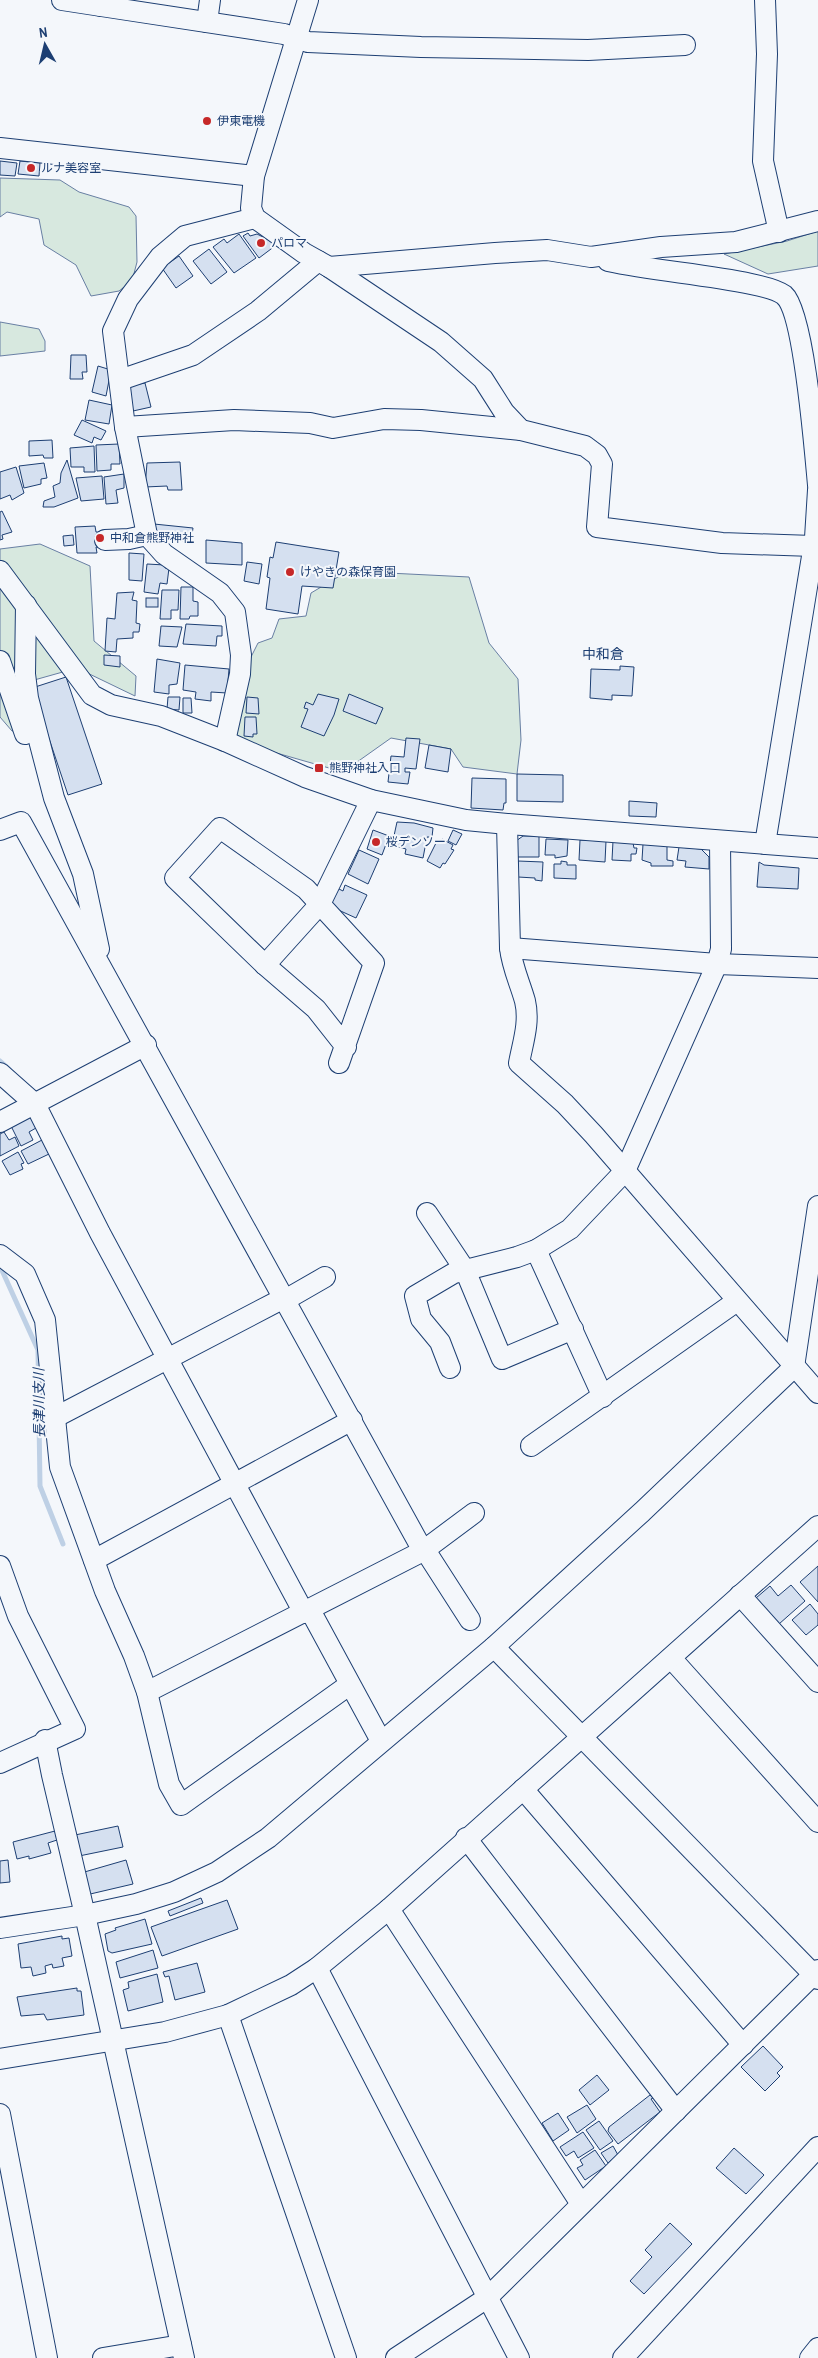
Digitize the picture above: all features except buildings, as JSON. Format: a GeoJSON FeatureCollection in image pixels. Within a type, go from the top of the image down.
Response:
{"type":"FeatureCollection","features":[{"type":"Feature","properties":{"kind":"street"},"geometry":{"type":"LineString","coordinates":[[62,0],[102,3],[297,38],[308,42],[588,50],[685,45]]}},
{"type":"Feature","properties":{"kind":"street"},"geometry":{"type":"LineString","coordinates":[[207,22],[210,0]]}},
{"type":"Feature","properties":{"kind":"street"},"geometry":{"type":"LineString","coordinates":[[308,0],[254,176],[251,208],[255,218],[304,253],[324,264],[441,342],[483,379],[504,412],[521,430]]}},
{"type":"Feature","properties":{"kind":"street"},"geometry":{"type":"LineString","coordinates":[[766,0],[767,54],[763,161],[779,232]]}},
{"type":"Feature","properties":{"kind":"street"},"geometry":{"type":"LineString","coordinates":[[0,148],[254,176]]}},
{"type":"Feature","properties":{"kind":"street"},"geometry":{"type":"LineString","coordinates":[[226,741],[242,656],[235,612],[220,593],[164,554],[147,535],[125,427],[113,331],[128,299],[160,256],[185,236],[255,218]]}},
{"type":"Feature","properties":{"kind":"street"},"geometry":{"type":"LineString","coordinates":[[592,257],[661,247],[736,242],[818,221]]}},
{"type":"Feature","properties":{"kind":"street"},"geometry":{"type":"LineString","coordinates":[[120,380],[193,355],[324,264],[547,250],[726,279],[763,287],[784,295],[796,316],[812,423],[818,485]]}},
{"type":"Feature","properties":{"kind":"street"},"geometry":{"type":"LineString","coordinates":[[125,427],[234,420],[310,422],[333,428],[384,419],[421,420],[521,430],[585,446],[597,455],[602,464],[597,527],[722,544],[815,541]]}},
{"type":"Feature","properties":{"kind":"street"},"geometry":{"type":"LineString","coordinates":[[765,844],[815,541],[818,490]]}},
{"type":"Feature","properties":{"kind":"street"},"geometry":{"type":"LineString","coordinates":[[105,540],[129,539],[147,535]]}},
{"type":"Feature","properties":{"kind":"street"},"geometry":{"type":"LineString","coordinates":[[0,571],[92,695],[111,705],[161,716],[226,741],[305,777],[371,800],[466,820],[818,848]]}},
{"type":"Feature","properties":{"kind":"street"},"geometry":{"type":"LineString","coordinates":[[26,605],[25,674],[27,690],[51,787],[83,874],[103,968]]}},
{"type":"Feature","properties":{"kind":"street"},"geometry":{"type":"LineString","coordinates":[[0,661],[33,756],[51,787]]}},
{"type":"Feature","properties":{"kind":"street"},"geometry":{"type":"LineString","coordinates":[[265,965],[320,904],[371,800]]}},
{"type":"Feature","properties":{"kind":"street"},"geometry":{"type":"LineString","coordinates":[[0,830],[21,822],[146,1045],[194,1138],[424,1551],[470,1620]]}},
{"type":"Feature","properties":{"kind":"street"},"geometry":{"type":"LineString","coordinates":[[507,824],[510,948],[512,963],[525,1002],[527,1028],[519,1063],[565,1104],[818,1393]]}},
{"type":"Feature","properties":{"kind":"street"},"geometry":{"type":"LineString","coordinates":[[220,828],[306,889],[320,904],[374,963],[342,1055],[316,1009],[265,965],[174,878],[220,828]]}},
{"type":"Feature","properties":{"kind":"street"},"geometry":{"type":"LineString","coordinates":[[450,1368],[440,1342],[421,1319],[415,1296],[454,1273],[517,1257],[536,1250],[570,1229],[625,1171],[717,964],[720,949],[720,841]]}},
{"type":"Feature","properties":{"kind":"street"},"geometry":{"type":"LineString","coordinates":[[510,948],[717,964],[818,968]]}},
{"type":"Feature","properties":{"kind":"street"},"geometry":{"type":"LineString","coordinates":[[0,1122],[146,1045]]}},
{"type":"Feature","properties":{"kind":"street"},"geometry":{"type":"LineString","coordinates":[[0,1073],[35,1104],[167,1359],[235,1484],[381,1741]]}},
{"type":"Feature","properties":{"kind":"street"},"geometry":{"type":"LineString","coordinates":[[0,1928],[85,1915],[136,1904],[174,1892],[217,1872],[268,1838],[381,1741],[494,1648],[649,1506],[794,1367],[818,1206]]}},
{"type":"Feature","properties":{"kind":"street"},"geometry":{"type":"LineString","coordinates":[[427,1213],[465,1270],[502,1359],[573,1329]]}},
{"type":"Feature","properties":{"kind":"street"},"geometry":{"type":"LineString","coordinates":[[536,1250],[603,1397]]}},
{"type":"Feature","properties":{"kind":"street"},"geometry":{"type":"LineString","coordinates":[[0,1255],[25,1274],[45,1320],[60,1467],[104,1591],[134,1656],[147,1692],[170,1784],[181,1805],[350,1685]]}},
{"type":"Feature","properties":{"kind":"street"},"geometry":{"type":"LineString","coordinates":[[54,1418],[324,1277]]}},
{"type":"Feature","properties":{"kind":"street"},"geometry":{"type":"LineString","coordinates":[[531,1446],[737,1301]]}},
{"type":"Feature","properties":{"kind":"street"},"geometry":{"type":"LineString","coordinates":[[94,1560],[352,1420]]}},
{"type":"Feature","properties":{"kind":"street"},"geometry":{"type":"LineString","coordinates":[[147,1692],[424,1551],[474,1514]]}},
{"type":"Feature","properties":{"kind":"street"},"geometry":{"type":"LineString","coordinates":[[0,2059],[165,2032],[228,2015],[291,1985],[317,1968],[389,1909],[466,1838],[740,1595],[816,1532]]}},
{"type":"Feature","properties":{"kind":"street"},"geometry":{"type":"LineString","coordinates":[[0,1566],[18,1616],[75,1728],[45,1740],[0,1763]]}},
{"type":"Feature","properties":{"kind":"street"},"geometry":{"type":"LineString","coordinates":[[740,1595],[818,1682]]}},
{"type":"Feature","properties":{"kind":"street"},"geometry":{"type":"LineString","coordinates":[[396,2358],[486,2298],[817,1974],[494,1648]]}},
{"type":"Feature","properties":{"kind":"street"},"geometry":{"type":"LineString","coordinates":[[671,1658],[818,1822]]}},
{"type":"Feature","properties":{"kind":"street"},"geometry":{"type":"LineString","coordinates":[[45,1740],[182,2352],[103,2358]]}},
{"type":"Feature","properties":{"kind":"street"},"geometry":{"type":"LineString","coordinates":[[523,1789],[743,2045]]}},
{"type":"Feature","properties":{"kind":"street"},"geometry":{"type":"LineString","coordinates":[[466,1838],[676,2111]]}},
{"type":"Feature","properties":{"kind":"street"},"geometry":{"type":"LineString","coordinates":[[389,1909],[581,2204]]}},
{"type":"Feature","properties":{"kind":"street"},"geometry":{"type":"LineString","coordinates":[[317,1968],[486,2298],[519,2358]]}},
{"type":"Feature","properties":{"kind":"street"},"geometry":{"type":"LineString","coordinates":[[228,2015],[346,2358]]}},
{"type":"Feature","properties":{"kind":"street"},"geometry":{"type":"LineString","coordinates":[[0,2114],[47,2358]]}},
{"type":"Feature","properties":{"kind":"street"},"geometry":{"type":"LineString","coordinates":[[623,2358],[818,2147]]}},
{"type":"Feature","properties":{"kind":"street"},"geometry":{"type":"LineString","coordinates":[[810,2358],[818,2348]]}},
{"type":"Feature","properties":{"kind":"shaded area"},"geometry":{"type":"Polygon","coordinates":[[[0,178],[60,180],[79,192],[129,207],[136,216],[137,262],[132,281],[119,291],[91,296],[76,265],[44,245],[39,219],[7,212],[0,217],[0,178]]]}},
{"type":"Feature","properties":{"kind":"shaded area"},"geometry":{"type":"Polygon","coordinates":[[[818,231],[818,266],[768,274],[724,254],[787,241],[818,231]]]}},
{"type":"Feature","properties":{"kind":"shaded area"},"geometry":{"type":"Polygon","coordinates":[[[0,322],[39,329],[45,341],[45,351],[0,356],[0,322]]]}},
{"type":"Feature","properties":{"kind":"shaded area"},"geometry":{"type":"Polygon","coordinates":[[[40,544],[90,566],[94,641],[136,676],[135,696],[77,668],[20,684],[25,732],[12,731],[0,717],[0,549],[40,544]]]}},
{"type":"Feature","properties":{"kind":"shaded area"},"geometry":{"type":"Polygon","coordinates":[[[348,571],[469,577],[489,643],[518,679],[521,740],[517,774],[463,767],[451,749],[391,738],[343,772],[252,746],[233,733],[248,663],[258,643],[272,638],[279,619],[306,616],[311,593],[348,571]]]}},
{"type":"Feature","properties":{"kind":"waterway"},"geometry":{"type":"LineString","coordinates":[[0,1061],[9,1069]]}},
{"type":"Feature","properties":{"kind":"waterway","name":"長津川支川"},"geometry":{"type":"LineString","coordinates":[[0,1266],[38,1350],[40,1486],[63,1544]]}},
{"type":"Feature","properties":{"kind":"place","name":"伊東電機"},"geometry":{"type":"Point","coordinates":[207,121]}},
{"type":"Feature","properties":{"kind":"place","name":"ルナ美容室"},"geometry":{"type":"Point","coordinates":[31,168]}},
{"type":"Feature","properties":{"kind":"place","name":"パロマ"},"geometry":{"type":"Point","coordinates":[261,243]}},
{"type":"Feature","properties":{"kind":"place","name":"中和倉熊野神社"},"geometry":{"type":"Point","coordinates":[100,538]}},
{"type":"Feature","properties":{"kind":"place","name":"けやきの森保育園"},"geometry":{"type":"Point","coordinates":[290,572]}},
{"type":"Feature","properties":{"kind":"place","name":"熊野神社入口"},"geometry":{"type":"Point","coordinates":[319,768]}},
{"type":"Feature","properties":{"kind":"place","name":"桜デンソー"},"geometry":{"type":"Point","coordinates":[376,842]}},
{"type":"Feature","properties":{"kind":"district","name":"中和倉"},"geometry":{"type":"Point","coordinates":[603,654]}}]}
